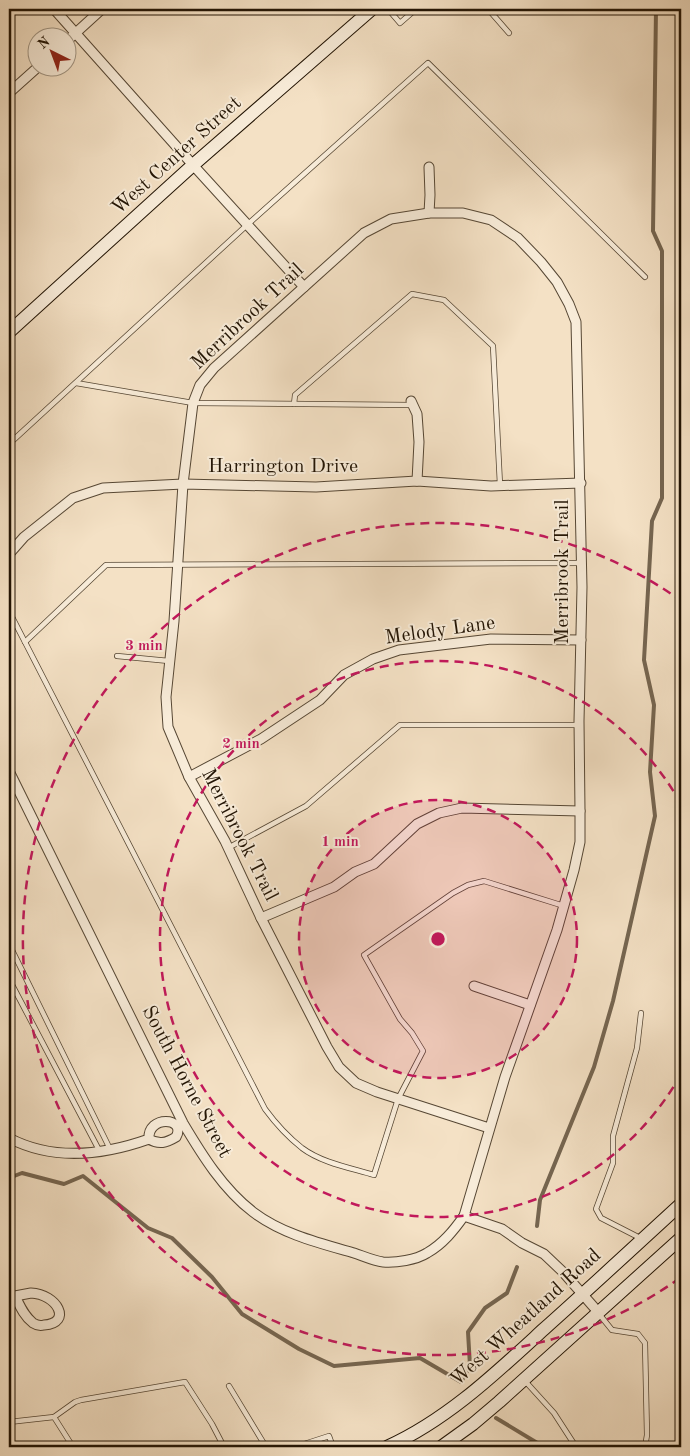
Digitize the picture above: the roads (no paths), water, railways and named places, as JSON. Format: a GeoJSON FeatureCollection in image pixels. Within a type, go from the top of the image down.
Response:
{"type":"FeatureCollection","features":[{"type":"Feature","properties":{"kind":"main road","name":"West Center Street"},"geometry":{"type":"LineString","coordinates":[[9,332],[193,165],[372,9]]}},
{"type":"Feature","properties":{"kind":"main road","name":"West Wheatland Road"},"geometry":{"type":"LineString","coordinates":[[387,1447],[432,1422],[464,1400],[502,1368],[681,1204]]}},
{"type":"Feature","properties":{"kind":"main road"},"geometry":{"type":"LineString","coordinates":[[441,1447],[480,1418],[524,1380],[681,1238]]}},
{"type":"Feature","properties":{"kind":"street"},"geometry":{"type":"LineString","coordinates":[[54,9],[71,28]]}},
{"type":"Feature","properties":{"kind":"street"},"geometry":{"type":"LineString","coordinates":[[78,29],[102,9]]}},
{"type":"Feature","properties":{"kind":"street"},"geometry":{"type":"LineString","coordinates":[[78,35],[304,287]]}},
{"type":"Feature","properties":{"kind":"street"},"geometry":{"type":"LineString","coordinates":[[9,93],[28,76]]}},
{"type":"Feature","properties":{"kind":"street"},"geometry":{"type":"LineString","coordinates":[[429,167],[429,213]]}},
{"type":"Feature","properties":{"kind":"street","name":"Merribrook Trail"},"geometry":{"type":"LineString","coordinates":[[429,213],[463,213],[491,220],[518,238],[558,282],[576,322],[582,563],[579,725],[580,842],[557,930],[489,1128],[377,1092],[356,1083],[339,1067],[327,1047],[261,918],[228,848],[190,777],[168,726],[166,696],[174,621],[183,484],[193,403],[200,384],[214,368],[304,287],[364,233],[391,219],[429,213]]}},
{"type":"Feature","properties":{"kind":"street"},"geometry":{"type":"LineString","coordinates":[[412,403],[417,414],[417,481]]}},
{"type":"Feature","properties":{"kind":"street","name":"Harrington Drive"},"geometry":{"type":"LineString","coordinates":[[9,554],[24,537],[73,498],[103,488],[183,484],[316,487],[417,481],[500,485],[581,483]]}},
{"type":"Feature","properties":{"kind":"street","name":"Melody Lane"},"geometry":{"type":"LineString","coordinates":[[190,777],[269,735],[320,700],[344,675],[373,659],[399,650],[491,640],[581,640]]}},
{"type":"Feature","properties":{"kind":"street","name":"South Horne Street"},"geometry":{"type":"LineString","coordinates":[[9,771],[180,1125],[216,1175],[252,1211],[272,1224],[317,1243],[381,1262],[400,1262],[426,1254],[450,1234],[464,1216],[489,1128]]}},
{"type":"Feature","properties":{"kind":"street"},"geometry":{"type":"LineString","coordinates":[[261,918],[334,887],[355,872],[374,864],[417,824],[439,813],[462,808],[580,811]]}},
{"type":"Feature","properties":{"kind":"street"},"geometry":{"type":"LineString","coordinates":[[474,986],[530,1005]]}},
{"type":"Feature","properties":{"kind":"street"},"geometry":{"type":"LineString","coordinates":[[11,1142],[41,1150],[63,1153],[99,1152],[125,1147],[149,1139],[162,1144],[176,1137],[180,1125],[166,1121],[157,1124],[152,1127],[149,1139]]}},
{"type":"Feature","properties":{"kind":"street"},"geometry":{"type":"LineString","coordinates":[[464,1216],[502,1229],[522,1243],[544,1254],[563,1272],[598,1313]]}},
{"type":"Feature","properties":{"kind":"street"},"geometry":{"type":"LineString","coordinates":[[39,1293],[48,1296],[55,1302],[60,1312],[60,1317],[52,1324],[42,1326],[34,1324],[23,1313],[12,1295],[39,1293]]}},
{"type":"Feature","properties":{"kind":"lane"},"geometry":{"type":"LineString","coordinates":[[388,9],[400,23],[416,9]]}},
{"type":"Feature","properties":{"kind":"lane"},"geometry":{"type":"LineString","coordinates":[[488,9],[509,33]]}},
{"type":"Feature","properties":{"kind":"lane"},"geometry":{"type":"LineString","coordinates":[[9,444],[247,225],[428,63],[645,277]]}},
{"type":"Feature","properties":{"kind":"lane"},"geometry":{"type":"LineString","coordinates":[[294,404],[296,395],[412,294],[444,300],[493,346],[500,485]]}},
{"type":"Feature","properties":{"kind":"lane"},"geometry":{"type":"LineString","coordinates":[[76,383],[193,403],[412,403]]}},
{"type":"Feature","properties":{"kind":"lane"},"geometry":{"type":"LineString","coordinates":[[25,642],[106,565],[582,563]]}},
{"type":"Feature","properties":{"kind":"lane"},"geometry":{"type":"LineString","coordinates":[[9,611],[265,1109],[281,1129],[304,1149],[326,1161],[374,1176],[398,1099],[423,1051],[412,1033],[400,1019],[364,955],[453,893],[468,885],[484,881],[564,906]]}},
{"type":"Feature","properties":{"kind":"lane"},"geometry":{"type":"LineString","coordinates":[[117,656],[169,661]]}},
{"type":"Feature","properties":{"kind":"lane"},"geometry":{"type":"LineString","coordinates":[[228,848],[306,806],[400,725],[579,725]]}},
{"type":"Feature","properties":{"kind":"lane"},"geometry":{"type":"LineString","coordinates":[[9,944],[111,1150]]}},
{"type":"Feature","properties":{"kind":"lane"},"geometry":{"type":"LineString","coordinates":[[9,979],[99,1152]]}},
{"type":"Feature","properties":{"kind":"lane"},"geometry":{"type":"LineString","coordinates":[[641,1013],[637,1048],[613,1136],[613,1163],[596,1209],[600,1218],[643,1239]]}},
{"type":"Feature","properties":{"kind":"lane"},"geometry":{"type":"LineString","coordinates":[[598,1313],[612,1330],[638,1334],[645,1343],[647,1435],[645,1447]]}},
{"type":"Feature","properties":{"kind":"lane"},"geometry":{"type":"LineString","coordinates":[[524,1380],[554,1414],[576,1447]]}},
{"type":"Feature","properties":{"kind":"lane"},"geometry":{"type":"LineString","coordinates":[[9,1422],[54,1417],[74,1402],[81,1400],[185,1382],[212,1424],[224,1447]]}},
{"type":"Feature","properties":{"kind":"lane"},"geometry":{"type":"LineString","coordinates":[[229,1386],[266,1447]]}},
{"type":"Feature","properties":{"kind":"lane"},"geometry":{"type":"LineString","coordinates":[[54,1417],[73,1447]]}},
{"type":"Feature","properties":{"kind":"lane"},"geometry":{"type":"LineString","coordinates":[[294,1447],[329,1436],[333,1447]]}},
{"type":"Feature","properties":{"kind":"waterway"},"geometry":{"type":"LineString","coordinates":[[537,1226],[540,1200],[594,1067],[613,1001],[655,816],[650,772],[654,705],[644,660],[652,521],[662,498],[662,251],[653,231],[656,9]]}},
{"type":"Feature","properties":{"kind":"waterway"},"geometry":{"type":"LineString","coordinates":[[9,1178],[22,1173],[64,1184],[83,1176],[148,1228],[172,1238],[212,1277],[242,1314],[299,1349],[334,1366],[420,1358],[461,1382],[470,1366],[468,1332],[485,1308],[507,1293],[517,1267]]}},
{"type":"Feature","properties":{"kind":"waterway"},"geometry":{"type":"LineString","coordinates":[[496,1418],[544,1447]]}},
{"type":"Feature","properties":{"kind":"railway"},"geometry":{"type":"LineString","coordinates":[[679,9],[681,282]]}}]}
